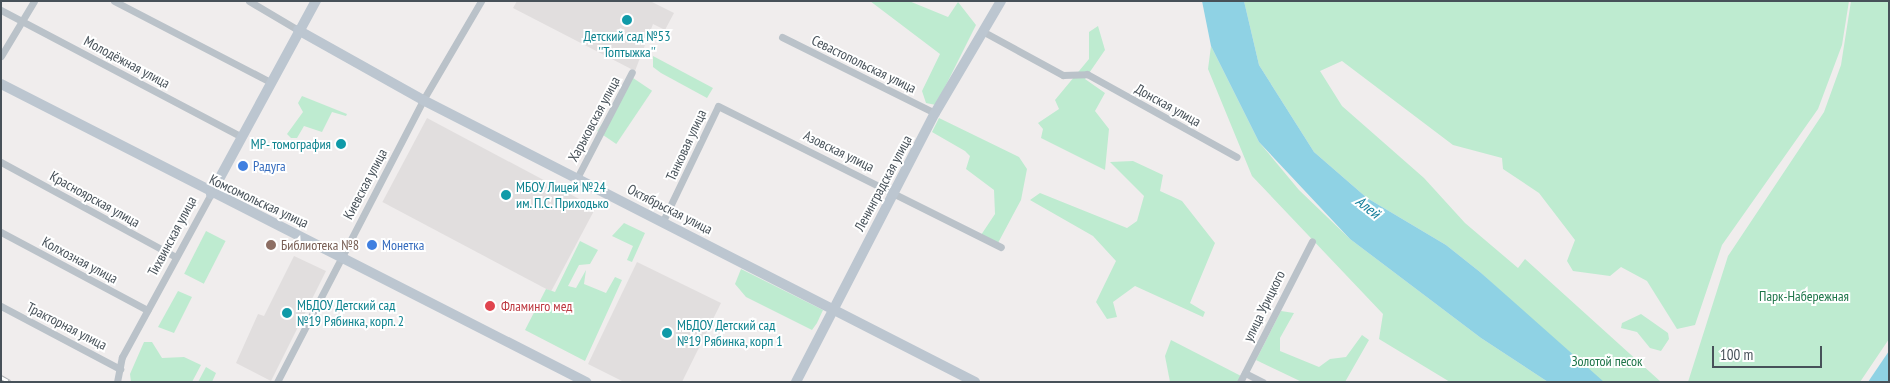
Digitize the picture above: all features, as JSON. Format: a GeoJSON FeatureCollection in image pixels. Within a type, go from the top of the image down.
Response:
{"type":"FeatureCollection","features":[{"type":"Feature","properties":{"kind":"main road","name":"Тихвинская улица"},"geometry":{"type":"LineString","coordinates":[[210,194],[298,30],[316,1]]}},
{"type":"Feature","properties":{"kind":"main road","name":"Ленинградская улица"},"geometry":{"type":"LineString","coordinates":[[796,382],[832,308],[936,113],[1001,1]]}},
{"type":"Feature","properties":{"kind":"main road","name":"Октябрьская улица"},"geometry":{"type":"LineString","coordinates":[[298,30],[423,100],[832,308],[961,379],[975,382]]}},
{"type":"Feature","properties":{"kind":"main road","name":"Комсомольская улица"},"geometry":{"type":"LineString","coordinates":[[1,84],[210,194],[342,255],[572,379],[586,382]]}},
{"type":"Feature","properties":{"kind":"street"},"geometry":{"type":"LineString","coordinates":[[1,56],[34,1]]}},
{"type":"Feature","properties":{"kind":"street"},"geometry":{"type":"LineString","coordinates":[[114,1],[270,82]]}},
{"type":"Feature","properties":{"kind":"street","name":"Октябрьская улица"},"geometry":{"type":"LineString","coordinates":[[249,1],[298,30]]}},
{"type":"Feature","properties":{"kind":"street","name":"Киевская улица"},"geometry":{"type":"LineString","coordinates":[[277,382],[423,100],[481,1]]}},
{"type":"Feature","properties":{"kind":"street","name":"Молодёжная улица"},"geometry":{"type":"LineString","coordinates":[[1,10],[240,136]]}},
{"type":"Feature","properties":{"kind":"street","name":"Донская улица"},"geometry":{"type":"LineString","coordinates":[[984,32],[1064,75],[1087,74],[1237,157]]}},
{"type":"Feature","properties":{"kind":"street","name":"Севастопольская улица"},"geometry":{"type":"LineString","coordinates":[[782,37],[936,113]]}},
{"type":"Feature","properties":{"kind":"street","name":"Харьковская улица"},"geometry":{"type":"LineString","coordinates":[[577,178],[632,72]]}},
{"type":"Feature","properties":{"kind":"street","name":"Азовская улица"},"geometry":{"type":"LineString","coordinates":[[718,106],[894,192],[1001,247]]}},
{"type":"Feature","properties":{"kind":"street","name":"Танковая улица"},"geometry":{"type":"LineString","coordinates":[[664,221],[718,106]]}},
{"type":"Feature","properties":{"kind":"street","name":"Красноярская улица"},"geometry":{"type":"LineString","coordinates":[[1,162],[176,257]]}},
{"type":"Feature","properties":{"kind":"street","name":"Тихвинская улица"},"geometry":{"type":"LineString","coordinates":[[117,382],[120,369],[147,310],[210,194]]}},
{"type":"Feature","properties":{"kind":"street","name":"Колхозная улица"},"geometry":{"type":"LineString","coordinates":[[1,232],[147,310]]}},
{"type":"Feature","properties":{"kind":"street","name":"улица Урицкого"},"geometry":{"type":"LineString","coordinates":[[1240,382],[1312,242]]}},
{"type":"Feature","properties":{"kind":"street","name":"Тракторная улица"},"geometry":{"type":"LineString","coordinates":[[1,306],[120,369]]}},
{"type":"Feature","properties":{"kind":"street"},"geometry":{"type":"LineString","coordinates":[[1245,373],[1263,382]]}},
{"type":"Feature","properties":{"kind":"shaded area"},"geometry":{"type":"Polygon","coordinates":[[[517,1],[650,1],[674,13],[665,30],[653,24],[635,71],[513,8],[517,1]]]}},
{"type":"Feature","properties":{"kind":"shaded area"},"geometry":{"type":"Polygon","coordinates":[[[427,118],[596,208],[551,292],[382,202],[427,118]]]}},
{"type":"Feature","properties":{"kind":"shaded area"},"geometry":{"type":"Polygon","coordinates":[[[294,256],[326,271],[271,381],[236,363],[258,314],[264,316],[294,256]]]}},
{"type":"Feature","properties":{"kind":"shaded area"},"geometry":{"type":"Polygon","coordinates":[[[637,262],[721,303],[682,382],[624,382],[588,364],[637,262]]]}},
{"type":"Feature","properties":{"kind":"green space"},"geometry":{"type":"Polygon","coordinates":[[[870,1],[909,1],[948,17],[958,2],[976,25],[936,105],[926,103],[922,91],[940,54],[870,1]]]}},
{"type":"Feature","properties":{"kind":"green space","name":"Золотой песок"},"geometry":{"type":"Polygon","coordinates":[[[1244,1],[1849,1],[1842,45],[1818,109],[1722,245],[1695,325],[1677,329],[1647,281],[1621,267],[1610,276],[1573,271],[1567,261],[1575,240],[1539,193],[1503,169],[1502,158],[1453,145],[1342,61],[1320,71],[1342,106],[1424,178],[1465,223],[1518,268],[1525,259],[1661,382],[1599,382],[1480,272],[1446,245],[1367,198],[1314,152],[1259,65],[1244,1]]]}},
{"type":"Feature","properties":{"kind":"green space","name":"Парк-Набережная"},"geometry":{"type":"Polygon","coordinates":[[[1851,1],[1889,1],[1889,339],[1860,382],[1688,382],[1728,256],[1824,112],[1841,65],[1851,1]]]}},
{"type":"Feature","properties":{"kind":"green space"},"geometry":{"type":"Polygon","coordinates":[[[1098,26],[1105,50],[1085,79],[1105,93],[1095,111],[1109,129],[1105,170],[1041,138],[1043,129],[1038,123],[1059,109],[1055,100],[1089,59],[1089,32],[1098,26]]]}},
{"type":"Feature","properties":{"kind":"green space"},"geometry":{"type":"Polygon","coordinates":[[[1211,46],[1259,142],[1299,190],[1350,239],[1481,338],[1548,382],[1450,382],[1379,339],[1383,314],[1252,176],[1208,69],[1211,46]]]}},
{"type":"Feature","properties":{"kind":"green space"},"geometry":{"type":"Polygon","coordinates":[[[653,56],[713,88],[707,98],[653,67],[653,56]]]}},
{"type":"Feature","properties":{"kind":"green space"},"geometry":{"type":"Polygon","coordinates":[[[633,78],[652,91],[616,144],[597,131],[633,78]]]}},
{"type":"Feature","properties":{"kind":"green space"},"geometry":{"type":"Polygon","coordinates":[[[302,96],[347,114],[346,116],[332,112],[322,132],[304,126],[297,138],[291,138],[287,134],[303,112],[298,103],[302,96]]]}},
{"type":"Feature","properties":{"kind":"green space"},"geometry":{"type":"Polygon","coordinates":[[[939,118],[1019,157],[1027,169],[1021,200],[998,243],[981,235],[995,214],[994,190],[966,169],[970,156],[965,151],[932,132],[939,118]]]}},
{"type":"Feature","properties":{"kind":"green space"},"geometry":{"type":"Polygon","coordinates":[[[1133,161],[1163,175],[1160,191],[1182,201],[1215,243],[1190,303],[1205,312],[1203,317],[1135,286],[1113,302],[1117,317],[1107,319],[1096,302],[1116,261],[1093,236],[1030,200],[1040,193],[1127,228],[1137,221],[1144,196],[1110,162],[1133,161]]]}},
{"type":"Feature","properties":{"kind":"green space"},"geometry":{"type":"Polygon","coordinates":[[[624,223],[645,233],[632,262],[627,260],[633,246],[612,236],[624,223]]]}},
{"type":"Feature","properties":{"kind":"green space"},"geometry":{"type":"Polygon","coordinates":[[[206,231],[226,241],[204,284],[184,274],[206,231]]]}},
{"type":"Feature","properties":{"kind":"green space"},"geometry":{"type":"Polygon","coordinates":[[[580,241],[598,250],[590,264],[579,265],[568,286],[576,288],[586,270],[584,284],[606,293],[615,277],[622,280],[585,361],[525,330],[546,289],[555,292],[580,241]]]}},
{"type":"Feature","properties":{"kind":"green space"},"geometry":{"type":"Polygon","coordinates":[[[741,269],[823,310],[812,330],[746,297],[735,284],[741,269]]]}},
{"type":"Feature","properties":{"kind":"green space"},"geometry":{"type":"Polygon","coordinates":[[[178,291],[192,297],[174,333],[158,327],[178,291]]]}},
{"type":"Feature","properties":{"kind":"green space"},"geometry":{"type":"Polygon","coordinates":[[[1281,311],[1294,313],[1280,338],[1280,351],[1319,367],[1330,359],[1346,357],[1362,335],[1369,340],[1345,382],[1302,382],[1256,360],[1281,311]]]}},
{"type":"Feature","properties":{"kind":"green space"},"geometry":{"type":"Polygon","coordinates":[[[1641,314],[1668,333],[1669,339],[1661,351],[1650,348],[1637,332],[1621,328],[1622,323],[1641,314]]]}},
{"type":"Feature","properties":{"kind":"green space"},"geometry":{"type":"Polygon","coordinates":[[[1171,340],[1243,377],[1240,382],[1170,382],[1165,356],[1171,340]]]}},
{"type":"Feature","properties":{"kind":"green space"},"geometry":{"type":"Polygon","coordinates":[[[144,342],[152,342],[162,358],[184,357],[201,365],[192,382],[131,382],[130,374],[144,342]]]}},
{"type":"Feature","properties":{"kind":"green space"},"geometry":{"type":"Polygon","coordinates":[[[206,367],[216,373],[212,382],[198,382],[206,367]]]}},
{"type":"Feature","properties":{"kind":"water","name":"Алей"},"geometry":{"type":"Polygon","coordinates":[[[1202,1],[1244,1],[1259,65],[1314,152],[1367,198],[1446,245],[1480,272],[1604,382],[1548,382],[1481,338],[1350,239],[1259,142],[1211,46],[1202,1]]]}},
{"type":"Feature","properties":{"kind":"water"},"geometry":{"type":"Polygon","coordinates":[[[1889,351],[1889,382],[1868,382],[1889,351]]]}},
{"type":"Feature","properties":{"kind":"railway"},"geometry":{"type":"LineString","coordinates":[[1,377],[10,382]]}},
{"type":"Feature","properties":{"kind":"place","name":"Детский сад №53 ''Топтыжка''"},"geometry":{"type":"Point","coordinates":[627,20]}},
{"type":"Feature","properties":{"kind":"place","name":"МР- томография"},"geometry":{"type":"Point","coordinates":[341,144]}},
{"type":"Feature","properties":{"kind":"place","name":"Радуга"},"geometry":{"type":"Point","coordinates":[243,166]}},
{"type":"Feature","properties":{"kind":"place","name":"МБОУ Лицей №24 им. П.С. Приходько"},"geometry":{"type":"Point","coordinates":[506,195]}},
{"type":"Feature","properties":{"kind":"place","name":"Библиотека №8"},"geometry":{"type":"Point","coordinates":[271,245]}},
{"type":"Feature","properties":{"kind":"place","name":"Монетка"},"geometry":{"type":"Point","coordinates":[372,245]}},
{"type":"Feature","properties":{"kind":"place","name":"Фламинго мед"},"geometry":{"type":"Point","coordinates":[490,306]}},
{"type":"Feature","properties":{"kind":"place","name":"МБДОУ Детский сад №19 Рябинка, корп. 2"},"geometry":{"type":"Point","coordinates":[287,313]}},
{"type":"Feature","properties":{"kind":"place","name":"МБДОУ Детский сад №19 Рябинка, корп 1"},"geometry":{"type":"Point","coordinates":[667,333]}}]}
